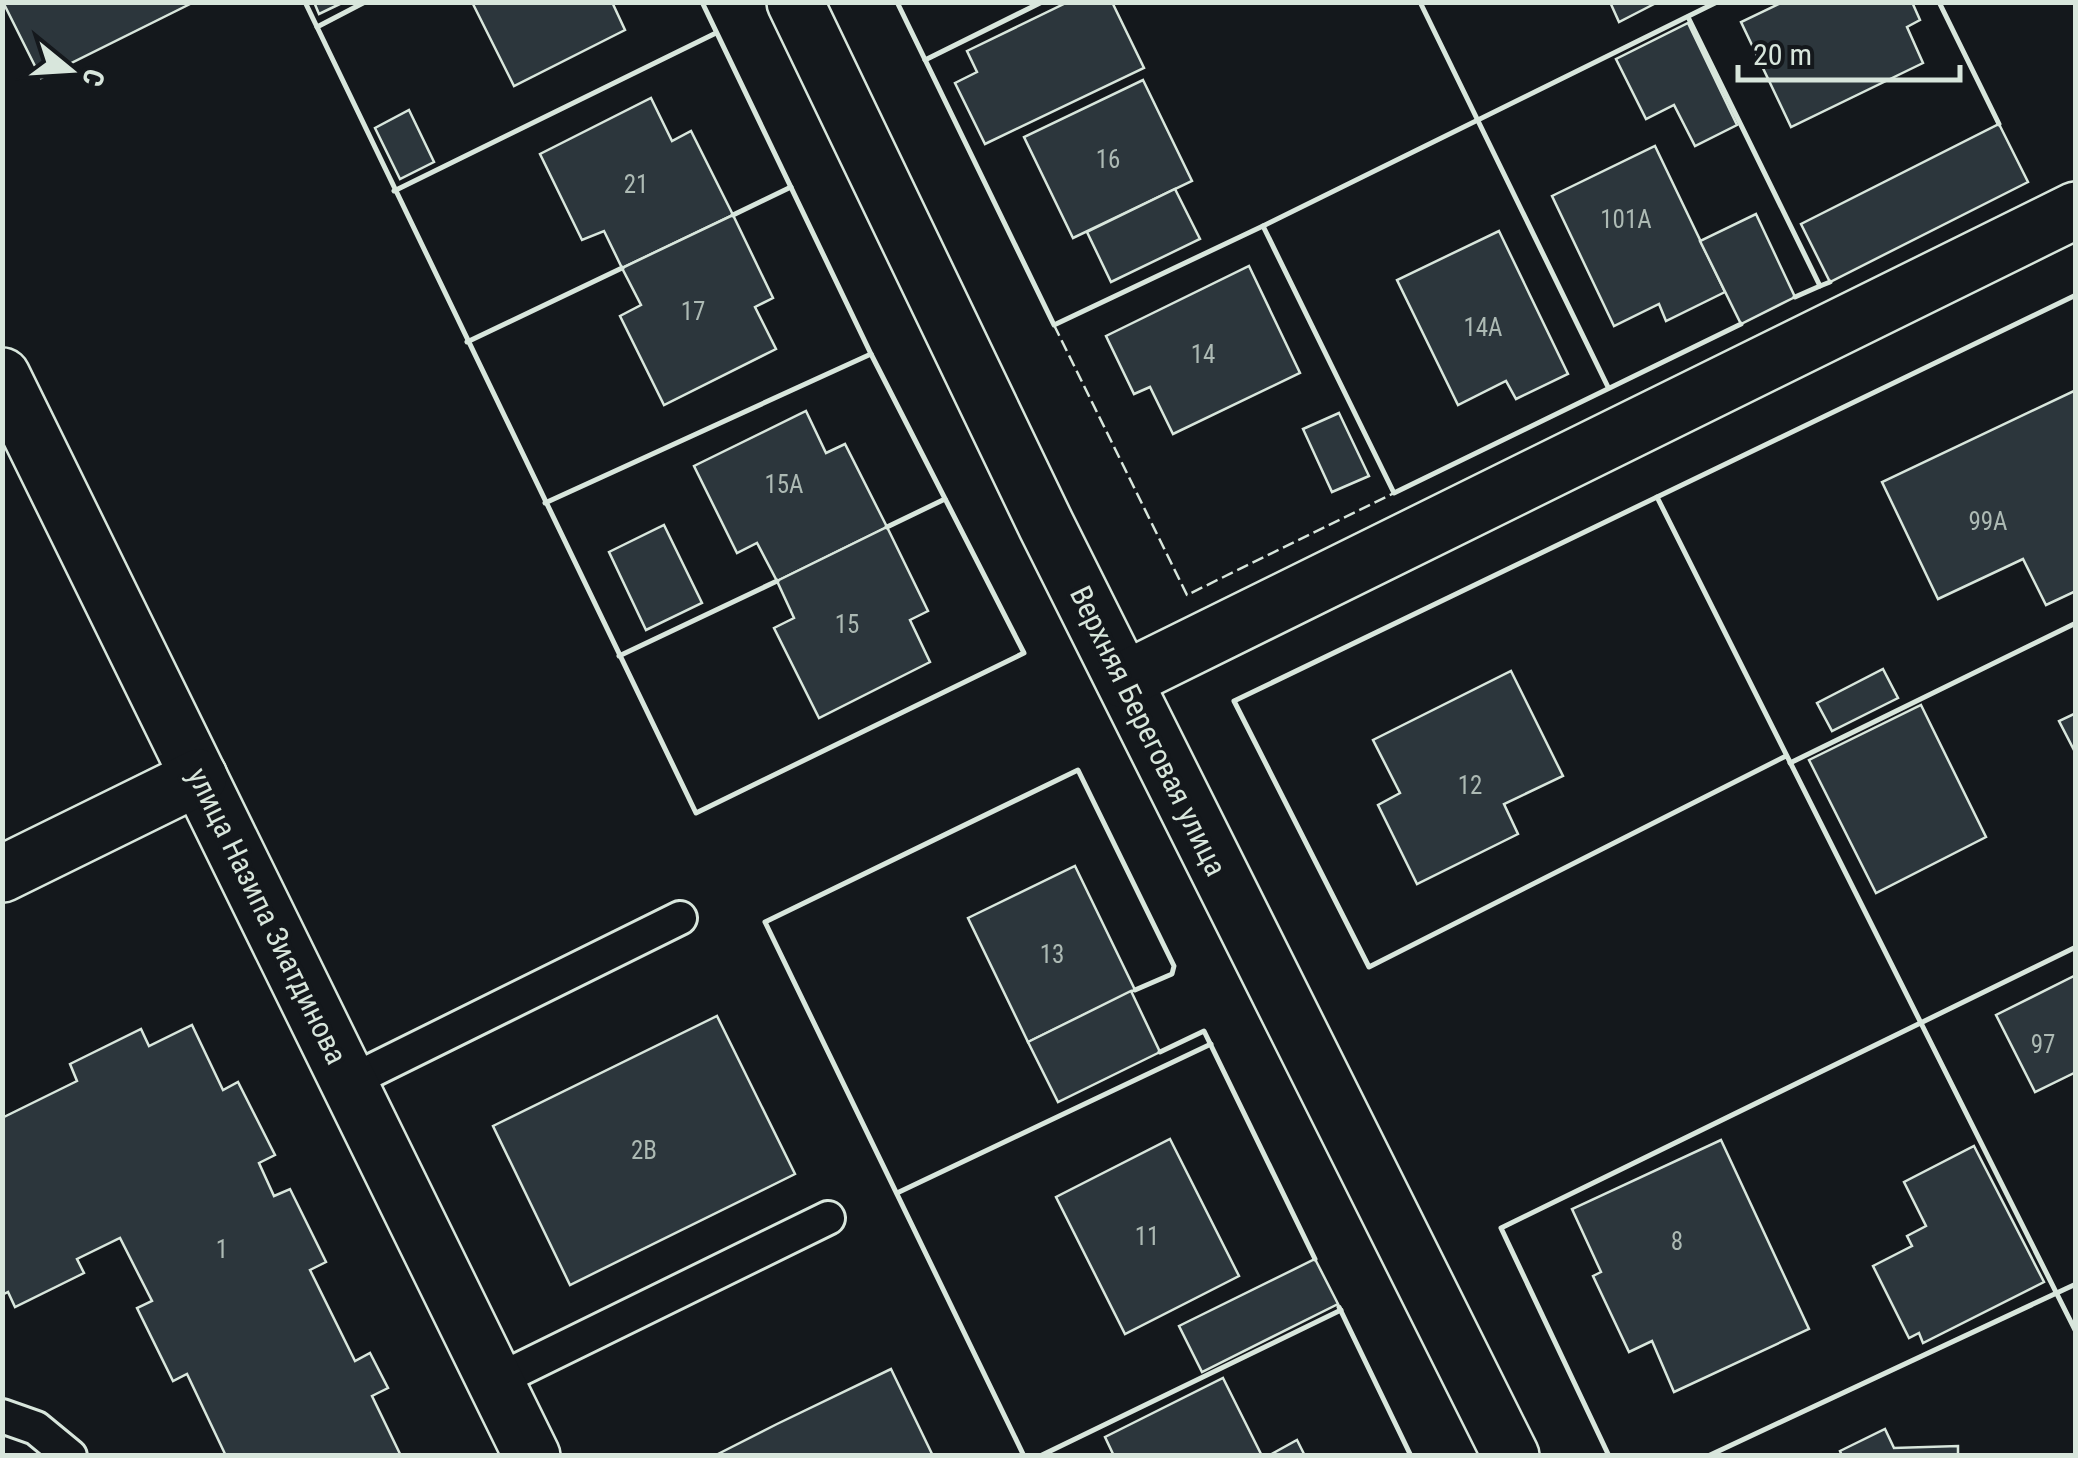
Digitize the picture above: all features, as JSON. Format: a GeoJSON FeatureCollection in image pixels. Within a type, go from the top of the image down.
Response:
{"type":"FeatureCollection","features":[{"type":"Feature","properties":{"kind":"street","name":"Верхняя Береговая улица"},"geometry":{"type":"LineString","coordinates":[[794,2],[1124,680],[1511,1456]]}},
{"type":"Feature","properties":{"kind":"street"},"geometry":{"type":"LineString","coordinates":[[1124,680],[2076,210]]}},
{"type":"Feature","properties":{"kind":"street","name":"улица Назипа Зиатдинова"},"geometry":{"type":"LineString","coordinates":[[10,409],[199,777],[532,1456]]}},
{"type":"Feature","properties":{"kind":"street"},"geometry":{"type":"LineString","coordinates":[[2,874],[199,777]]}},
{"type":"Feature","properties":{"kind":"lane"},"geometry":{"type":"LineString","coordinates":[[349,1082],[680,918]]}},
{"type":"Feature","properties":{"kind":"lane"},"geometry":{"type":"LineString","coordinates":[[496,1382],[828,1218]]}},
{"type":"Feature","properties":{"kind":"lane"},"geometry":{"type":"LineString","coordinates":[[2,1416],[36,1428],[70,1456]]}},
{"type":"Feature","properties":{"kind":"building"},"geometry":{"type":"Polygon","coordinates":[[[3,2],[189,2],[190,4],[41,78],[3,2]]]}},
{"type":"Feature","properties":{"kind":"building"},"geometry":{"type":"Polygon","coordinates":[[[314,2],[344,2],[319,14],[314,2]]]}},
{"type":"Feature","properties":{"kind":"building"},"geometry":{"type":"Polygon","coordinates":[[[472,2],[612,2],[625,30],[514,86],[472,2]]]}},
{"type":"Feature","properties":{"kind":"building"},"geometry":{"type":"Polygon","coordinates":[[[1068,2],[1112,2],[1144,68],[985,144],[955,83],[977,72],[967,51],[1068,2]]]}},
{"type":"Feature","properties":{"kind":"building"},"geometry":{"type":"Polygon","coordinates":[[[1610,2],[1658,2],[1619,22],[1610,2]]]}},
{"type":"Feature","properties":{"kind":"building"},"geometry":{"type":"Polygon","coordinates":[[[1783,2],[1912,2],[1920,20],[1907,27],[1923,63],[1791,127],[1741,22],[1783,2]]]}},
{"type":"Feature","properties":{"kind":"building"},"geometry":{"type":"Polygon","coordinates":[[[1688,23],[1737,125],[1695,146],[1674,105],[1646,119],[1616,59],[1688,23]]]}},
{"type":"Feature","properties":{"kind":"building"},"geometry":{"type":"Polygon","coordinates":[[[1143,80],[1192,181],[1073,238],[1024,137],[1143,80]]]}},
{"type":"Feature","properties":{"kind":"building"},"geometry":{"type":"Polygon","coordinates":[[[651,98],[672,141],[691,131],[733,215],[622,268],[604,231],[582,240],[540,154],[651,98]]]}},
{"type":"Feature","properties":{"kind":"building"},"geometry":{"type":"Polygon","coordinates":[[[409,110],[434,162],[400,179],[375,128],[409,110]]]}},
{"type":"Feature","properties":{"kind":"building"},"geometry":{"type":"Polygon","coordinates":[[[1999,124],[2028,182],[1830,282],[1801,224],[1999,124]]]}},
{"type":"Feature","properties":{"kind":"building"},"geometry":{"type":"Polygon","coordinates":[[[1655,146],[1725,292],[1666,321],[1659,304],[1614,326],[1552,196],[1655,146]]]}},
{"type":"Feature","properties":{"kind":"building"},"geometry":{"type":"Polygon","coordinates":[[[1175,189],[1200,239],[1111,282],[1087,232],[1175,189]]]}},
{"type":"Feature","properties":{"kind":"building"},"geometry":{"type":"Polygon","coordinates":[[[1756,214],[1795,297],[1741,324],[1700,241],[1756,214]]]}},
{"type":"Feature","properties":{"kind":"building"},"geometry":{"type":"Polygon","coordinates":[[[733,215],[773,298],[755,307],[776,349],[664,405],[620,316],[641,305],[622,268],[733,215]]]}},
{"type":"Feature","properties":{"kind":"building"},"geometry":{"type":"Polygon","coordinates":[[[1499,231],[1568,374],[1516,399],[1506,381],[1458,405],[1397,280],[1499,231]]]}},
{"type":"Feature","properties":{"kind":"building"},"geometry":{"type":"Polygon","coordinates":[[[1249,266],[1300,373],[1173,434],[1150,387],[1134,394],[1106,336],[1249,266]]]}},
{"type":"Feature","properties":{"kind":"building"},"geometry":{"type":"Polygon","coordinates":[[[2076,390],[2076,591],[2046,605],[2023,559],[1938,599],[1882,482],[2076,390]]]}},
{"type":"Feature","properties":{"kind":"building"},"geometry":{"type":"Polygon","coordinates":[[[806,411],[826,453],[845,444],[887,527],[777,581],[757,543],[737,553],[694,466],[806,411]]]}},
{"type":"Feature","properties":{"kind":"building"},"geometry":{"type":"Polygon","coordinates":[[[1339,413],[1369,476],[1332,492],[1303,429],[1339,413]]]}},
{"type":"Feature","properties":{"kind":"building"},"geometry":{"type":"Polygon","coordinates":[[[664,525],[702,603],[646,630],[609,552],[664,525]]]}},
{"type":"Feature","properties":{"kind":"building"},"geometry":{"type":"Polygon","coordinates":[[[887,527],[928,611],[910,620],[930,662],[819,718],[774,628],[794,618],[777,581],[887,527]]]}},
{"type":"Feature","properties":{"kind":"building"},"geometry":{"type":"Polygon","coordinates":[[[1883,669],[1898,698],[1832,731],[1817,703],[1883,669]]]}},
{"type":"Feature","properties":{"kind":"building"},"geometry":{"type":"Polygon","coordinates":[[[1511,671],[1563,776],[1504,804],[1518,834],[1417,884],[1378,805],[1400,793],[1373,740],[1511,671]]]}},
{"type":"Feature","properties":{"kind":"building"},"geometry":{"type":"Polygon","coordinates":[[[1921,705],[1986,837],[1876,893],[1809,760],[1921,705]]]}},
{"type":"Feature","properties":{"kind":"building"},"geometry":{"type":"Polygon","coordinates":[[[2076,713],[2076,754],[2059,721],[2076,713]]]}},
{"type":"Feature","properties":{"kind":"building"},"geometry":{"type":"Polygon","coordinates":[[[1075,866],[1135,990],[1028,1042],[968,918],[1075,866]]]}},
{"type":"Feature","properties":{"kind":"building"},"geometry":{"type":"Polygon","coordinates":[[[2076,975],[2076,1072],[2035,1092],[1996,1015],[2076,975]]]}},
{"type":"Feature","properties":{"kind":"building"},"geometry":{"type":"Polygon","coordinates":[[[1131,991],[1160,1052],[1058,1102],[1028,1042],[1131,991]]]}},
{"type":"Feature","properties":{"kind":"building"},"geometry":{"type":"Polygon","coordinates":[[[717,1016],[795,1174],[570,1285],[493,1126],[717,1016]]]}},
{"type":"Feature","properties":{"kind":"building"},"geometry":{"type":"Polygon","coordinates":[[[192,1025],[223,1090],[238,1082],[275,1155],[259,1163],[274,1196],[290,1189],[326,1262],[310,1270],[355,1361],[370,1353],[388,1388],[372,1396],[401,1456],[226,1456],[187,1374],[173,1381],[137,1308],[152,1301],[120,1238],[77,1259],[84,1273],[15,1307],[8,1292],[2,1295],[2,1118],[77,1081],[70,1064],[141,1029],[149,1046],[192,1025]]]}},
{"type":"Feature","properties":{"kind":"building"},"geometry":{"type":"Polygon","coordinates":[[[1170,1139],[1239,1276],[1125,1334],[1056,1197],[1170,1139]]]}},
{"type":"Feature","properties":{"kind":"building"},"geometry":{"type":"Polygon","coordinates":[[[1721,1140],[1809,1329],[1674,1392],[1652,1341],[1629,1352],[1593,1276],[1601,1272],[1572,1209],[1721,1140]]]}},
{"type":"Feature","properties":{"kind":"building"},"geometry":{"type":"Polygon","coordinates":[[[1974,1146],[2044,1282],[1923,1343],[1919,1333],[1909,1338],[1873,1266],[1912,1246],[1907,1236],[1926,1226],[1904,1182],[1974,1146]]]}},
{"type":"Feature","properties":{"kind":"building"},"geometry":{"type":"Polygon","coordinates":[[[1315,1259],[1338,1304],[1202,1372],[1179,1326],[1315,1259]]]}},
{"type":"Feature","properties":{"kind":"building"},"geometry":{"type":"Polygon","coordinates":[[[891,1369],[933,1456],[714,1456],[777,1424],[891,1369]]]}},
{"type":"Feature","properties":{"kind":"building"},"geometry":{"type":"Polygon","coordinates":[[[1223,1378],[1262,1456],[1114,1456],[1105,1437],[1223,1378]]]}},
{"type":"Feature","properties":{"kind":"building"},"geometry":{"type":"Polygon","coordinates":[[[1885,1429],[1894,1448],[1958,1446],[1958,1456],[1842,1456],[1840,1451],[1885,1429]]]}},
{"type":"Feature","properties":{"kind":"building"},"geometry":{"type":"Polygon","coordinates":[[[1297,1440],[1305,1456],[1268,1456],[1297,1440]]]}},
{"type":"Feature","properties":{"kind":"fence"},"geometry":{"type":"LineString","coordinates":[[1054,325],[1187,595],[1394,493]]}},
{"type":"Feature","properties":{"kind":"wall"},"geometry":{"type":"LineString","coordinates":[[305,2],[696,813],[1024,653],[871,354],[702,2]]}},
{"type":"Feature","properties":{"kind":"wall"},"geometry":{"type":"LineString","coordinates":[[317,27],[365,2]]}},
{"type":"Feature","properties":{"kind":"wall"},"geometry":{"type":"LineString","coordinates":[[897,2],[1054,325],[1717,2]]}},
{"type":"Feature","properties":{"kind":"wall"},"geometry":{"type":"LineString","coordinates":[[925,60],[1042,2]]}},
{"type":"Feature","properties":{"kind":"wall"},"geometry":{"type":"LineString","coordinates":[[1420,2],[1608,387]]}},
{"type":"Feature","properties":{"kind":"wall"},"geometry":{"type":"LineString","coordinates":[[1939,2],[1999,124]]}},
{"type":"Feature","properties":{"kind":"wall"},"geometry":{"type":"LineString","coordinates":[[1688,17],[1820,286],[1830,282]]}},
{"type":"Feature","properties":{"kind":"wall"},"geometry":{"type":"LineString","coordinates":[[394,191],[716,33]]}},
{"type":"Feature","properties":{"kind":"wall"},"geometry":{"type":"LineString","coordinates":[[733,215],[791,187]]}},
{"type":"Feature","properties":{"kind":"wall"},"geometry":{"type":"LineString","coordinates":[[1263,226],[1394,493],[1741,324]]}},
{"type":"Feature","properties":{"kind":"wall"},"geometry":{"type":"LineString","coordinates":[[467,342],[622,268]]}},
{"type":"Feature","properties":{"kind":"wall"},"geometry":{"type":"LineString","coordinates":[[1795,297],[1820,286]]}},
{"type":"Feature","properties":{"kind":"wall"},"geometry":{"type":"LineString","coordinates":[[1786,756],[1369,967],[1234,701],[2076,295]]}},
{"type":"Feature","properties":{"kind":"wall"},"geometry":{"type":"LineString","coordinates":[[545,503],[871,354]]}},
{"type":"Feature","properties":{"kind":"wall"},"geometry":{"type":"LineString","coordinates":[[1657,497],[2076,1332]]}},
{"type":"Feature","properties":{"kind":"wall"},"geometry":{"type":"LineString","coordinates":[[887,527],[945,499]]}},
{"type":"Feature","properties":{"kind":"wall"},"geometry":{"type":"LineString","coordinates":[[619,656],[777,581]]}},
{"type":"Feature","properties":{"kind":"wall"},"geometry":{"type":"LineString","coordinates":[[1790,763],[2076,623]]}},
{"type":"Feature","properties":{"kind":"wall"},"geometry":{"type":"LineString","coordinates":[[1024,1456],[765,922],[1078,770],[1174,966],[1172,974],[1135,990]]}},
{"type":"Feature","properties":{"kind":"wall"},"geometry":{"type":"LineString","coordinates":[[1609,1456],[1501,1228],[2076,947]]}},
{"type":"Feature","properties":{"kind":"wall"},"geometry":{"type":"LineString","coordinates":[[1160,1052],[1204,1031],[1315,1259]]}},
{"type":"Feature","properties":{"kind":"wall"},"geometry":{"type":"LineString","coordinates":[[897,1193],[1211,1044]]}},
{"type":"Feature","properties":{"kind":"wall"},"geometry":{"type":"LineString","coordinates":[[1708,1456],[2076,1284]]}},
{"type":"Feature","properties":{"kind":"wall"},"geometry":{"type":"LineString","coordinates":[[1339,1307],[1411,1456]]}},
{"type":"Feature","properties":{"kind":"wall"},"geometry":{"type":"LineString","coordinates":[[1040,1456],[1341,1310]]}}]}
